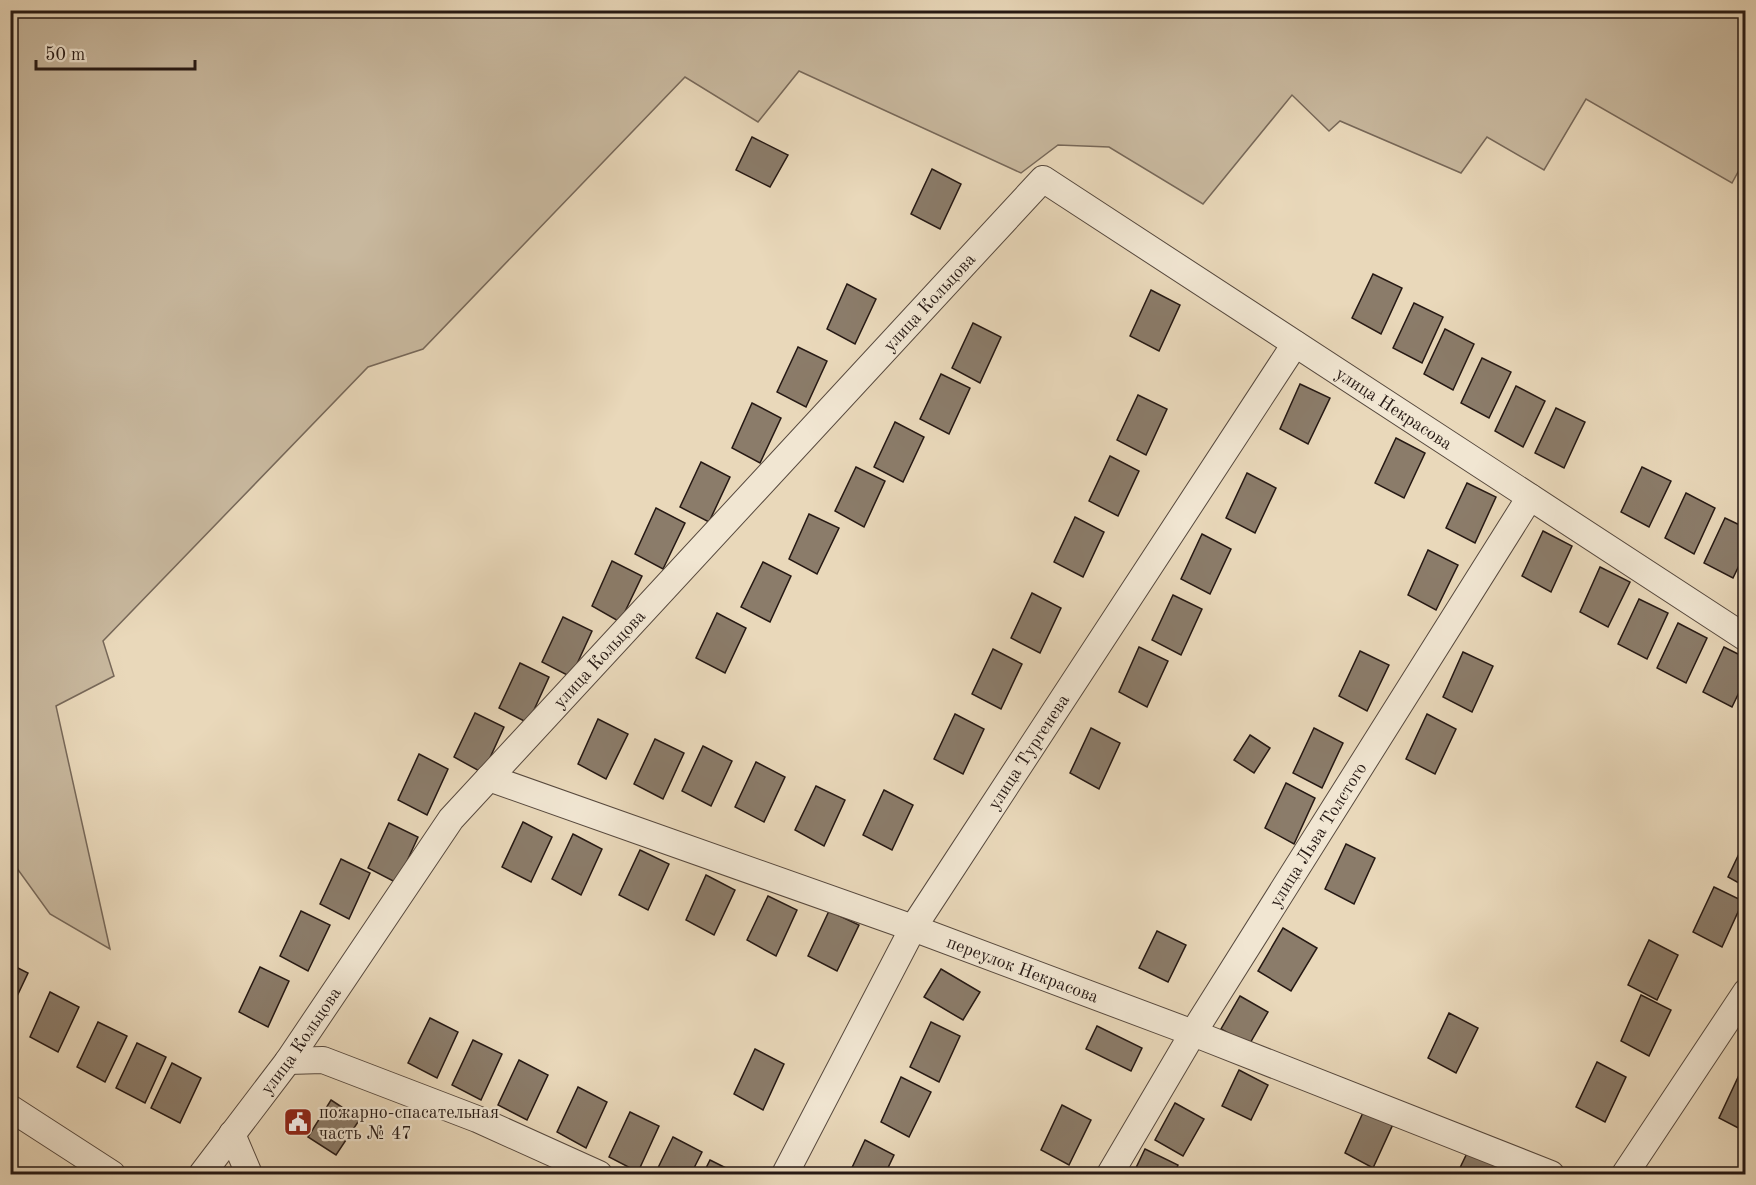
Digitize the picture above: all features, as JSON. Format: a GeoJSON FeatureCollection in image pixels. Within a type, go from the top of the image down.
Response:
{"type":"FeatureCollection","features":[{"type":"Feature","properties":{"kind":"street","name":"улица Некрасова"},"geometry":{"type":"LineString","coordinates":[[1043,179],[1746,638]]}},
{"type":"Feature","properties":{"kind":"street","name":"улица Кольцова"},"geometry":{"type":"LineString","coordinates":[[202,1174],[288,1061],[451,819],[1043,179]]}},
{"type":"Feature","properties":{"kind":"street","name":"улица Тургенева"},"geometry":{"type":"LineString","coordinates":[[785,1174],[913,928],[1295,344]]}},
{"type":"Feature","properties":{"kind":"street","name":"улица Льва Толстого"},"geometry":{"type":"LineString","coordinates":[[1110,1174],[1193,1034],[1530,497]]}},
{"type":"Feature","properties":{"kind":"street","name":"переулок Некрасова"},"geometry":{"type":"LineString","coordinates":[[489,778],[913,928],[1193,1034],[1551,1174]]}},
{"type":"Feature","properties":{"kind":"street"},"geometry":{"type":"LineString","coordinates":[[1625,1174],[1746,992]]}},
{"type":"Feature","properties":{"kind":"street"},"geometry":{"type":"LineString","coordinates":[[288,1061],[323,1059],[477,1119],[599,1174]]}},
{"type":"Feature","properties":{"kind":"street"},"geometry":{"type":"LineString","coordinates":[[10,1108],[112,1174]]}},
{"type":"Feature","properties":{"kind":"street"},"geometry":{"type":"LineString","coordinates":[[232,1134],[249,1174]]}},
{"type":"Feature","properties":{"kind":"shaded area"},"geometry":{"type":"Polygon","coordinates":[[[10,11],[1745,11],[1745,159],[1732,183],[1586,99],[1544,170],[1487,137],[1461,173],[1340,121],[1329,131],[1292,95],[1203,204],[1109,147],[1058,145],[1021,173],[799,71],[758,122],[685,77],[423,349],[368,367],[103,641],[114,676],[56,706],[110,949],[50,914],[11,860],[10,11]]]}},
{"type":"Feature","properties":{"kind":"building"},"geometry":{"type":"Polygon","coordinates":[[[752,137],[788,155],[770,187],[736,170],[752,137]]]}},
{"type":"Feature","properties":{"kind":"building"},"geometry":{"type":"Polygon","coordinates":[[[932,169],[961,184],[940,229],[911,214],[932,169]]]}},
{"type":"Feature","properties":{"kind":"building"},"geometry":{"type":"Polygon","coordinates":[[[1373,274],[1402,288],[1381,334],[1352,318],[1373,274]]]}},
{"type":"Feature","properties":{"kind":"building"},"geometry":{"type":"Polygon","coordinates":[[[847,284],[876,299],[855,344],[827,329],[847,284]]]}},
{"type":"Feature","properties":{"kind":"building"},"geometry":{"type":"Polygon","coordinates":[[[1151,290],[1180,305],[1159,351],[1130,336],[1151,290]]]}},
{"type":"Feature","properties":{"kind":"building"},"geometry":{"type":"Polygon","coordinates":[[[1414,303],[1443,317],[1422,363],[1393,348],[1414,303]]]}},
{"type":"Feature","properties":{"kind":"building"},"geometry":{"type":"Polygon","coordinates":[[[973,323],[1001,337],[980,383],[952,368],[973,323]]]}},
{"type":"Feature","properties":{"kind":"building"},"geometry":{"type":"Polygon","coordinates":[[[1445,329],[1474,344],[1453,390],[1424,374],[1445,329]]]}},
{"type":"Feature","properties":{"kind":"building"},"geometry":{"type":"Polygon","coordinates":[[[798,347],[827,361],[806,407],[777,392],[798,347]]]}},
{"type":"Feature","properties":{"kind":"building"},"geometry":{"type":"Polygon","coordinates":[[[1482,358],[1511,372],[1489,418],[1461,403],[1482,358]]]}},
{"type":"Feature","properties":{"kind":"building"},"geometry":{"type":"Polygon","coordinates":[[[941,374],[970,388],[949,434],[920,419],[941,374]]]}},
{"type":"Feature","properties":{"kind":"building"},"geometry":{"type":"Polygon","coordinates":[[[1300,384],[1330,398],[1308,444],[1280,429],[1300,384]]]}},
{"type":"Feature","properties":{"kind":"building"},"geometry":{"type":"Polygon","coordinates":[[[1516,386],[1545,401],[1523,447],[1495,431],[1516,386]]]}},
{"type":"Feature","properties":{"kind":"building"},"geometry":{"type":"Polygon","coordinates":[[[1138,395],[1167,409],[1146,455],[1117,440],[1138,395]]]}},
{"type":"Feature","properties":{"kind":"building"},"geometry":{"type":"Polygon","coordinates":[[[752,403],[781,418],[760,463],[732,448],[752,403]]]}},
{"type":"Feature","properties":{"kind":"building"},"geometry":{"type":"Polygon","coordinates":[[[1556,408],[1585,422],[1564,468],[1535,453],[1556,408]]]}},
{"type":"Feature","properties":{"kind":"building"},"geometry":{"type":"Polygon","coordinates":[[[895,422],[924,437],[903,482],[874,467],[895,422]]]}},
{"type":"Feature","properties":{"kind":"building"},"geometry":{"type":"Polygon","coordinates":[[[1396,438],[1425,453],[1404,498],[1375,483],[1396,438]]]}},
{"type":"Feature","properties":{"kind":"building"},"geometry":{"type":"Polygon","coordinates":[[[1110,456],[1139,471],[1118,516],[1089,501],[1110,456]]]}},
{"type":"Feature","properties":{"kind":"building"},"geometry":{"type":"Polygon","coordinates":[[[701,462],[730,477],[709,522],[680,507],[701,462]]]}},
{"type":"Feature","properties":{"kind":"building"},"geometry":{"type":"Polygon","coordinates":[[[856,467],[885,481],[864,527],[835,511],[856,467]]]}},
{"type":"Feature","properties":{"kind":"building"},"geometry":{"type":"Polygon","coordinates":[[[1642,467],[1671,481],[1649,527],[1621,512],[1642,467]]]}},
{"type":"Feature","properties":{"kind":"building"},"geometry":{"type":"Polygon","coordinates":[[[1247,473],[1276,488],[1255,533],[1226,518],[1247,473]]]}},
{"type":"Feature","properties":{"kind":"building"},"geometry":{"type":"Polygon","coordinates":[[[1467,483],[1496,497],[1475,543],[1446,528],[1467,483]]]}},
{"type":"Feature","properties":{"kind":"building"},"geometry":{"type":"Polygon","coordinates":[[[1686,493],[1715,508],[1694,554],[1665,538],[1686,493]]]}},
{"type":"Feature","properties":{"kind":"building"},"geometry":{"type":"Polygon","coordinates":[[[656,508],[685,523],[663,569],[635,554],[656,508]]]}},
{"type":"Feature","properties":{"kind":"building"},"geometry":{"type":"Polygon","coordinates":[[[809,514],[839,528],[817,574],[789,559],[809,514]]]}},
{"type":"Feature","properties":{"kind":"building"},"geometry":{"type":"Polygon","coordinates":[[[1075,517],[1104,532],[1083,577],[1054,562],[1075,517]]]}},
{"type":"Feature","properties":{"kind":"building"},"geometry":{"type":"Polygon","coordinates":[[[1725,518],[1746,528],[1746,551],[1733,578],[1704,563],[1725,518]]]}},
{"type":"Feature","properties":{"kind":"building"},"geometry":{"type":"Polygon","coordinates":[[[1543,531],[1572,546],[1551,592],[1522,576],[1543,531]]]}},
{"type":"Feature","properties":{"kind":"building"},"geometry":{"type":"Polygon","coordinates":[[[1202,534],[1231,549],[1210,594],[1181,579],[1202,534]]]}},
{"type":"Feature","properties":{"kind":"building"},"geometry":{"type":"Polygon","coordinates":[[[1428,550],[1458,565],[1436,610],[1408,595],[1428,550]]]}},
{"type":"Feature","properties":{"kind":"building"},"geometry":{"type":"Polygon","coordinates":[[[612,561],[642,576],[620,622],[592,606],[612,561]]]}},
{"type":"Feature","properties":{"kind":"building"},"geometry":{"type":"Polygon","coordinates":[[[763,562],[791,576],[770,622],[741,607],[763,562]]]}},
{"type":"Feature","properties":{"kind":"building"},"geometry":{"type":"Polygon","coordinates":[[[1600,567],[1630,582],[1608,627],[1580,612],[1600,567]]]}},
{"type":"Feature","properties":{"kind":"building"},"geometry":{"type":"Polygon","coordinates":[[[1032,593],[1061,608],[1040,653],[1011,638],[1032,593]]]}},
{"type":"Feature","properties":{"kind":"building"},"geometry":{"type":"Polygon","coordinates":[[[1173,595],[1202,609],[1181,655],[1152,640],[1173,595]]]}},
{"type":"Feature","properties":{"kind":"building"},"geometry":{"type":"Polygon","coordinates":[[[1639,599],[1668,613],[1647,659],[1618,644],[1639,599]]]}},
{"type":"Feature","properties":{"kind":"building"},"geometry":{"type":"Polygon","coordinates":[[[717,613],[746,628],[725,673],[696,658],[717,613]]]}},
{"type":"Feature","properties":{"kind":"building"},"geometry":{"type":"Polygon","coordinates":[[[563,617],[592,631],[571,677],[542,662],[563,617]]]}},
{"type":"Feature","properties":{"kind":"building"},"geometry":{"type":"Polygon","coordinates":[[[1678,623],[1707,638],[1686,683],[1657,668],[1678,623]]]}},
{"type":"Feature","properties":{"kind":"building"},"geometry":{"type":"Polygon","coordinates":[[[1139,647],[1168,661],[1147,707],[1119,692],[1139,647]]]}},
{"type":"Feature","properties":{"kind":"building"},"geometry":{"type":"Polygon","coordinates":[[[1724,647],[1746,658],[1746,678],[1732,707],[1703,692],[1724,647]]]}},
{"type":"Feature","properties":{"kind":"building"},"geometry":{"type":"Polygon","coordinates":[[[993,649],[1022,664],[1001,709],[972,694],[993,649]]]}},
{"type":"Feature","properties":{"kind":"building"},"geometry":{"type":"Polygon","coordinates":[[[1360,651],[1389,665],[1367,711],[1339,696],[1360,651]]]}},
{"type":"Feature","properties":{"kind":"building"},"geometry":{"type":"Polygon","coordinates":[[[1463,652],[1493,666],[1472,712],[1443,697],[1463,652]]]}},
{"type":"Feature","properties":{"kind":"building"},"geometry":{"type":"Polygon","coordinates":[[[520,663],[549,677],[528,723],[499,708],[520,663]]]}},
{"type":"Feature","properties":{"kind":"building"},"geometry":{"type":"Polygon","coordinates":[[[475,713],[504,727],[483,773],[454,757],[475,713]]]}},
{"type":"Feature","properties":{"kind":"building"},"geometry":{"type":"Polygon","coordinates":[[[955,714],[984,729],[963,774],[934,759],[955,714]]]}},
{"type":"Feature","properties":{"kind":"building"},"geometry":{"type":"Polygon","coordinates":[[[1427,714],[1456,729],[1435,774],[1406,759],[1427,714]]]}},
{"type":"Feature","properties":{"kind":"building"},"geometry":{"type":"Polygon","coordinates":[[[598,719],[628,734],[606,779],[578,764],[598,719]]]}},
{"type":"Feature","properties":{"kind":"building"},"geometry":{"type":"Polygon","coordinates":[[[1091,728],[1120,743],[1099,789],[1070,773],[1091,728]]]}},
{"type":"Feature","properties":{"kind":"building"},"geometry":{"type":"Polygon","coordinates":[[[1314,728],[1343,743],[1322,788],[1293,773],[1314,728]]]}},
{"type":"Feature","properties":{"kind":"building"},"geometry":{"type":"Polygon","coordinates":[[[1250,735],[1270,748],[1254,773],[1234,760],[1250,735]]]}},
{"type":"Feature","properties":{"kind":"building"},"geometry":{"type":"Polygon","coordinates":[[[655,739],[684,753],[663,799],[634,784],[655,739]]]}},
{"type":"Feature","properties":{"kind":"building"},"geometry":{"type":"Polygon","coordinates":[[[703,746],[732,761],[711,806],[682,791],[703,746]]]}},
{"type":"Feature","properties":{"kind":"building"},"geometry":{"type":"Polygon","coordinates":[[[419,754],[448,769],[427,815],[398,800],[419,754]]]}},
{"type":"Feature","properties":{"kind":"building"},"geometry":{"type":"Polygon","coordinates":[[[756,762],[785,777],[764,822],[735,807],[756,762]]]}},
{"type":"Feature","properties":{"kind":"building"},"geometry":{"type":"Polygon","coordinates":[[[1286,783],[1315,798],[1294,844],[1265,828],[1286,783]]]}},
{"type":"Feature","properties":{"kind":"building"},"geometry":{"type":"Polygon","coordinates":[[[816,786],[845,800],[824,846],[795,830],[816,786]]]}},
{"type":"Feature","properties":{"kind":"building"},"geometry":{"type":"Polygon","coordinates":[[[884,790],[913,805],[892,850],[863,835],[884,790]]]}},
{"type":"Feature","properties":{"kind":"building"},"geometry":{"type":"Polygon","coordinates":[[[523,822],[552,837],[531,882],[502,867],[523,822]]]}},
{"type":"Feature","properties":{"kind":"building"},"geometry":{"type":"Polygon","coordinates":[[[389,823],[418,837],[397,883],[368,868],[389,823]]]}},
{"type":"Feature","properties":{"kind":"building"},"geometry":{"type":"Polygon","coordinates":[[[573,834],[602,849],[581,895],[552,879],[573,834]]]}},
{"type":"Feature","properties":{"kind":"building"},"geometry":{"type":"Polygon","coordinates":[[[1746,839],[1746,887],[1728,877],[1746,839]]]}},
{"type":"Feature","properties":{"kind":"building"},"geometry":{"type":"Polygon","coordinates":[[[1346,844],[1375,858],[1354,904],[1325,889],[1346,844]]]}},
{"type":"Feature","properties":{"kind":"building"},"geometry":{"type":"Polygon","coordinates":[[[640,850],[669,864],[648,910],[619,895],[640,850]]]}},
{"type":"Feature","properties":{"kind":"building"},"geometry":{"type":"Polygon","coordinates":[[[341,859],[370,873],[349,919],[320,904],[341,859]]]}},
{"type":"Feature","properties":{"kind":"building"},"geometry":{"type":"Polygon","coordinates":[[[706,875],[735,890],[714,935],[686,920],[706,875]]]}},
{"type":"Feature","properties":{"kind":"building"},"geometry":{"type":"Polygon","coordinates":[[[1714,887],[1743,901],[1722,947],[1693,932],[1714,887]]]}},
{"type":"Feature","properties":{"kind":"building"},"geometry":{"type":"Polygon","coordinates":[[[768,896],[797,910],[776,956],[747,940],[768,896]]]}},
{"type":"Feature","properties":{"kind":"building"},"geometry":{"type":"Polygon","coordinates":[[[301,911],[330,925],[308,971],[280,956],[301,911]]]}},
{"type":"Feature","properties":{"kind":"building"},"geometry":{"type":"Polygon","coordinates":[[[829,911],[859,925],[837,971],[808,956],[829,911]]]}},
{"type":"Feature","properties":{"kind":"building"},"geometry":{"type":"Polygon","coordinates":[[[1283,928],[1317,948],[1291,991],[1258,971],[1283,928]]]}},
{"type":"Feature","properties":{"kind":"building"},"geometry":{"type":"Polygon","coordinates":[[[1157,931],[1186,945],[1168,982],[1139,968],[1157,931]]]}},
{"type":"Feature","properties":{"kind":"building"},"geometry":{"type":"Polygon","coordinates":[[[1649,940],[1678,955],[1657,1000],[1628,985],[1649,940]]]}},
{"type":"Feature","properties":{"kind":"building"},"geometry":{"type":"Polygon","coordinates":[[[10,964],[28,973],[10,1011],[10,964]]]}},
{"type":"Feature","properties":{"kind":"building"},"geometry":{"type":"Polygon","coordinates":[[[260,967],[289,981],[268,1027],[239,1012],[260,967]]]}},
{"type":"Feature","properties":{"kind":"building"},"geometry":{"type":"Polygon","coordinates":[[[941,969],[980,992],[963,1020],[924,997],[941,969]]]}},
{"type":"Feature","properties":{"kind":"building"},"geometry":{"type":"Polygon","coordinates":[[[50,992],[79,1007],[58,1052],[30,1037],[50,992]]]}},
{"type":"Feature","properties":{"kind":"building"},"geometry":{"type":"Polygon","coordinates":[[[1641,995],[1671,1010],[1649,1056],[1621,1041],[1641,995]]]}},
{"type":"Feature","properties":{"kind":"building"},"geometry":{"type":"Polygon","coordinates":[[[1240,996],[1268,1012],[1249,1045],[1221,1029],[1240,996]]]}},
{"type":"Feature","properties":{"kind":"building"},"geometry":{"type":"Polygon","coordinates":[[[1449,1013],[1478,1028],[1456,1073],[1428,1058],[1449,1013]]]}},
{"type":"Feature","properties":{"kind":"building"},"geometry":{"type":"Polygon","coordinates":[[[430,1018],[458,1032],[437,1078],[408,1063],[430,1018]]]}},
{"type":"Feature","properties":{"kind":"building"},"geometry":{"type":"Polygon","coordinates":[[[98,1022],[127,1036],[105,1082],[77,1067],[98,1022]]]}},
{"type":"Feature","properties":{"kind":"building"},"geometry":{"type":"Polygon","coordinates":[[[931,1022],[960,1036],[939,1082],[910,1067],[931,1022]]]}},
{"type":"Feature","properties":{"kind":"building"},"geometry":{"type":"Polygon","coordinates":[[[1097,1026],[1142,1048],[1131,1071],[1086,1049],[1097,1026]]]}},
{"type":"Feature","properties":{"kind":"building"},"geometry":{"type":"Polygon","coordinates":[[[473,1040],[502,1054],[481,1100],[452,1085],[473,1040]]]}},
{"type":"Feature","properties":{"kind":"building"},"geometry":{"type":"Polygon","coordinates":[[[137,1043],[166,1057],[145,1103],[116,1088],[137,1043]]]}},
{"type":"Feature","properties":{"kind":"building"},"geometry":{"type":"Polygon","coordinates":[[[755,1049],[784,1064],[763,1110],[734,1094],[755,1049]]]}},
{"type":"Feature","properties":{"kind":"building"},"geometry":{"type":"Polygon","coordinates":[[[519,1060],[548,1075],[527,1120],[498,1105],[519,1060]]]}},
{"type":"Feature","properties":{"kind":"building"},"geometry":{"type":"Polygon","coordinates":[[[1597,1062],[1626,1077],[1605,1122],[1576,1107],[1597,1062]]]}},
{"type":"Feature","properties":{"kind":"building"},"geometry":{"type":"Polygon","coordinates":[[[172,1063],[201,1078],[180,1123],[151,1108],[172,1063]]]}},
{"type":"Feature","properties":{"kind":"building"},"geometry":{"type":"Polygon","coordinates":[[[1239,1070],[1268,1085],[1251,1120],[1222,1106],[1239,1070]]]}},
{"type":"Feature","properties":{"kind":"building"},"geometry":{"type":"Polygon","coordinates":[[[1740,1073],[1746,1076],[1746,1132],[1719,1118],[1740,1073]]]}},
{"type":"Feature","properties":{"kind":"building"},"geometry":{"type":"Polygon","coordinates":[[[901,1077],[931,1092],[909,1137],[881,1122],[901,1077]]]}},
{"type":"Feature","properties":{"kind":"building"},"geometry":{"type":"Polygon","coordinates":[[[578,1087],[607,1102],[586,1148],[557,1132],[578,1087]]]}},
{"type":"Feature","properties":{"kind":"building"},"geometry":{"type":"Polygon","coordinates":[[[331,1100],[360,1119],[336,1155],[308,1137],[331,1100]]]}},
{"type":"Feature","properties":{"kind":"building"},"geometry":{"type":"Polygon","coordinates":[[[1175,1103],[1204,1119],[1183,1156],[1155,1140],[1175,1103]]]}},
{"type":"Feature","properties":{"kind":"building"},"geometry":{"type":"Polygon","coordinates":[[[1062,1105],[1091,1120],[1069,1165],[1041,1150],[1062,1105]]]}},
{"type":"Feature","properties":{"kind":"building"},"geometry":{"type":"Polygon","coordinates":[[[1365,1108],[1394,1122],[1373,1168],[1345,1153],[1365,1108]]]}},
{"type":"Feature","properties":{"kind":"building"},"geometry":{"type":"Polygon","coordinates":[[[630,1112],[659,1126],[638,1172],[609,1157],[630,1112]]]}},
{"type":"Feature","properties":{"kind":"building"},"geometry":{"type":"Polygon","coordinates":[[[673,1137],[702,1152],[691,1174],[655,1174],[673,1137]]]}},
{"type":"Feature","properties":{"kind":"building"},"geometry":{"type":"Polygon","coordinates":[[[865,1140],[894,1155],[885,1174],[849,1174],[865,1140]]]}},
{"type":"Feature","properties":{"kind":"building"},"geometry":{"type":"Polygon","coordinates":[[[1470,1147],[1499,1161],[1493,1174],[1457,1174],[1470,1147]]]}},
{"type":"Feature","properties":{"kind":"building"},"geometry":{"type":"Polygon","coordinates":[[[1145,1149],[1178,1165],[1174,1174],[1133,1174],[1145,1149]]]}},
{"type":"Feature","properties":{"kind":"building"},"geometry":{"type":"Polygon","coordinates":[[[710,1160],[738,1174],[703,1174],[710,1160]]]}},
{"type":"Feature","properties":{"kind":"place","name":"пожарно-спасательная часть № 47"},"geometry":{"type":"Point","coordinates":[298,1122]}}]}
